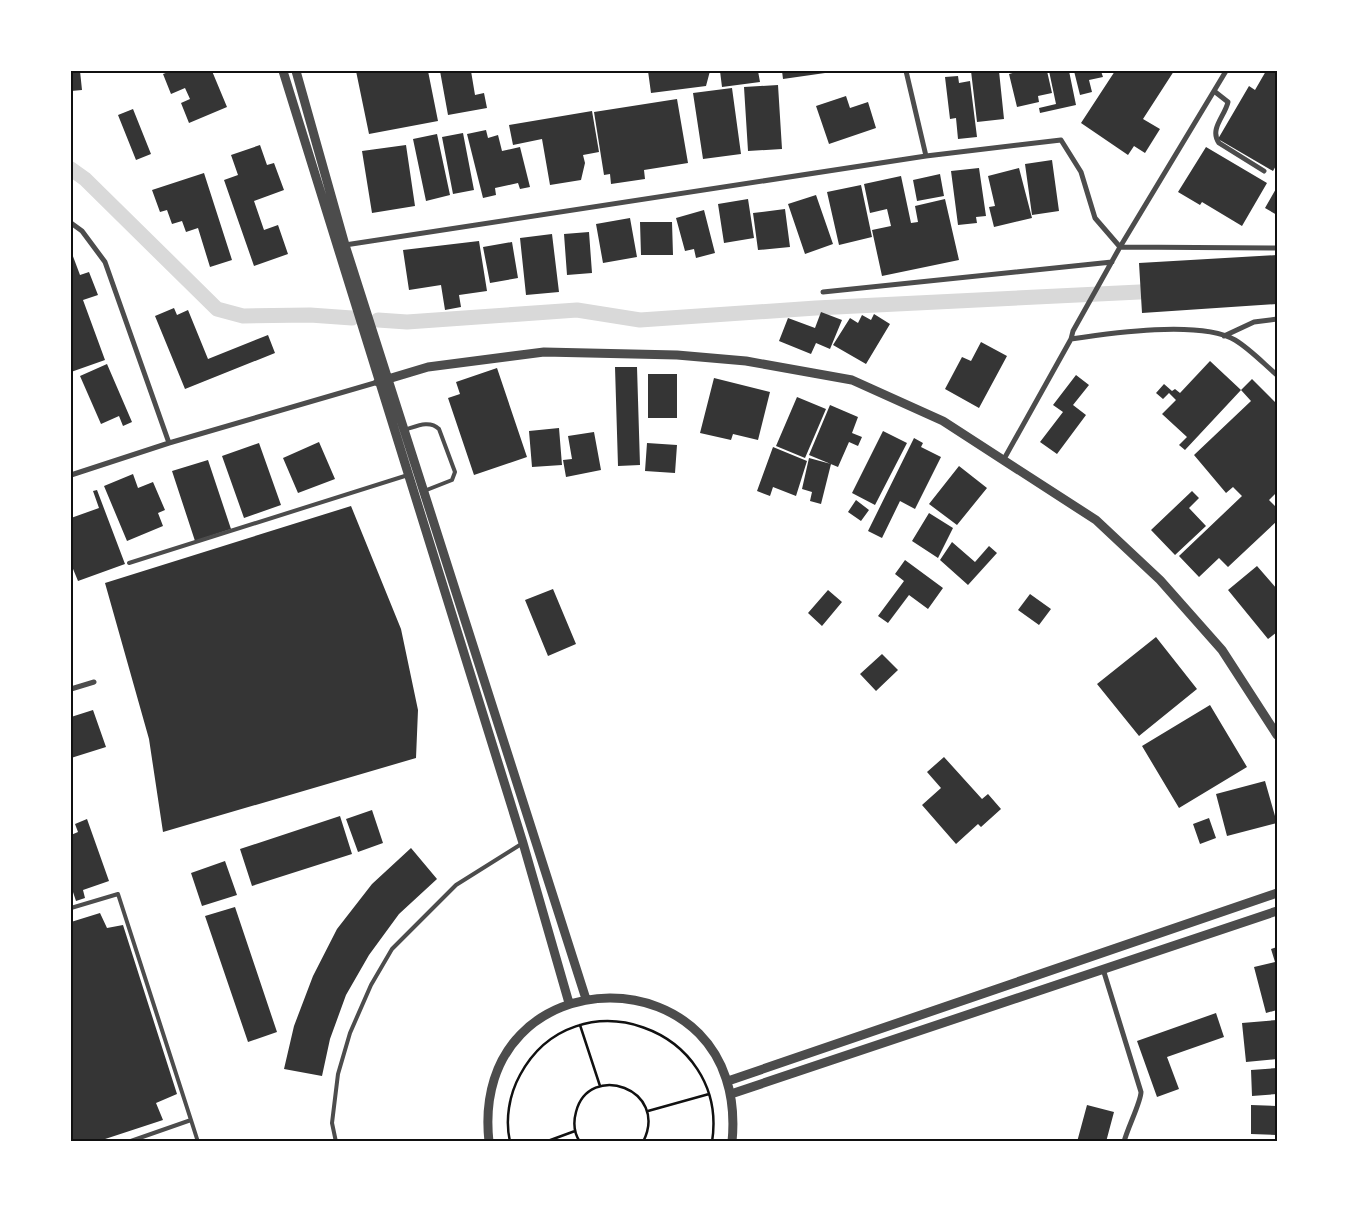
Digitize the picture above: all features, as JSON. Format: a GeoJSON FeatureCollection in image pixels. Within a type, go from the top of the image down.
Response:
{"type":"FeatureCollection","features":[{"type":"Feature","properties":{"kind":"street"},"geometry":{"type":"LineString","coordinates":[[283,71],[399,431],[423,492],[586,999]]}},
{"type":"Feature","properties":{"kind":"street"},"geometry":{"type":"LineString","coordinates":[[296,71],[340,246]]}},
{"type":"Feature","properties":{"kind":"street"},"geometry":{"type":"LineString","coordinates":[[906,71],[926,156]]}},
{"type":"Feature","properties":{"kind":"street"},"geometry":{"type":"LineString","coordinates":[[1004,459],[1120,246],[1226,71]]}},
{"type":"Feature","properties":{"kind":"street"},"geometry":{"type":"LineString","coordinates":[[1214,91],[1228,102],[1214,131],[1214,137],[1219,143],[1264,171]]}},
{"type":"Feature","properties":{"kind":"street"},"geometry":{"type":"LineString","coordinates":[[340,246],[926,156],[1061,140],[1081,172],[1095,218],[1120,246],[1277,248]]}},
{"type":"Feature","properties":{"kind":"street"},"geometry":{"type":"LineString","coordinates":[[71,224],[82,231],[105,262],[169,443]]}},
{"type":"Feature","properties":{"kind":"street"},"geometry":{"type":"LineString","coordinates":[[823,292],[1112,262]]}},
{"type":"Feature","properties":{"kind":"street"},"geometry":{"type":"LineString","coordinates":[[1224,337],[1254,322],[1277,319]]}},
{"type":"Feature","properties":{"kind":"street"},"geometry":{"type":"LineString","coordinates":[[1071,339],[1129,331],[1200,330],[1235,340],[1277,375]]}},
{"type":"Feature","properties":{"kind":"street"},"geometry":{"type":"LineString","coordinates":[[71,475],[169,443],[428,367],[544,352],[677,355],[746,361],[852,380],[943,421],[1096,520],[1160,580],[1222,650],[1277,735]]}},
{"type":"Feature","properties":{"kind":"street"},"geometry":{"type":"LineString","coordinates":[[399,431],[408,475],[523,843],[569,1003]]}},
{"type":"Feature","properties":{"kind":"street"},"geometry":{"type":"LineString","coordinates":[[71,689],[94,682]]}},
{"type":"Feature","properties":{"kind":"street"},"geometry":{"type":"LineString","coordinates":[[728,1081],[1277,893]]}},
{"type":"Feature","properties":{"kind":"street"},"geometry":{"type":"LineString","coordinates":[[731,1094],[1277,911]]}},
{"type":"Feature","properties":{"kind":"street"},"geometry":{"type":"LineString","coordinates":[[1103,969],[1141,1092],[1141,1098],[1130,1122],[1124,1142]]}},
{"type":"Feature","properties":{"kind":"street"},"geometry":{"type":"LineString","coordinates":[[489,1142],[487,1120],[490,1095],[497,1070],[510,1048],[526,1029],[546,1014],[569,1003],[612,996],[637,999],[661,1007],[676,1016],[702,1037],[717,1058],[728,1081],[734,1120],[732,1142]]}},
{"type":"Feature","properties":{"kind":"lane"},"geometry":{"type":"LineString","coordinates":[[399,431],[425,424],[435,425],[439,429],[455,472],[452,480],[414,495]]}},
{"type":"Feature","properties":{"kind":"lane"},"geometry":{"type":"LineString","coordinates":[[129,563],[408,475]]}},
{"type":"Feature","properties":{"kind":"lane"},"geometry":{"type":"LineString","coordinates":[[336,1142],[332,1123],[338,1074],[350,1033],[371,985],[392,949],[456,885],[523,843]]}},
{"type":"Feature","properties":{"kind":"lane"},"geometry":{"type":"LineString","coordinates":[[71,908],[118,894],[198,1142]]}},
{"type":"Feature","properties":{"kind":"lane"},"geometry":{"type":"LineString","coordinates":[[128,1142],[191,1120]]}},
{"type":"Feature","properties":{"kind":"path"},"geometry":{"type":"LineString","coordinates":[[510,1142],[508,1118],[510,1100],[524,1067],[548,1041],[580,1025],[616,1021],[651,1029],[667,1038],[693,1062],[709,1094],[714,1124],[712,1142]]}},
{"type":"Feature","properties":{"kind":"path"},"geometry":{"type":"LineString","coordinates":[[580,1025],[600,1086]]}},
{"type":"Feature","properties":{"kind":"path"},"geometry":{"type":"LineString","coordinates":[[580,1142],[575,1131],[574,1120],[579,1103],[592,1090],[600,1086],[615,1085],[629,1089],[640,1099],[647,1112],[648,1128],[643,1142]]}},
{"type":"Feature","properties":{"kind":"path"},"geometry":{"type":"LineString","coordinates":[[647,1112],[709,1094]]}},
{"type":"Feature","properties":{"kind":"path"},"geometry":{"type":"LineString","coordinates":[[545,1142],[575,1131]]}},
{"type":"Feature","properties":{"kind":"building"},"geometry":{"type":"Polygon","coordinates":[[[71,71],[80,71],[82,90],[71,91],[71,71]]]}},
{"type":"Feature","properties":{"kind":"building"},"geometry":{"type":"Polygon","coordinates":[[[171,71],[212,71],[227,107],[189,123],[181,103],[190,99],[185,88],[171,94],[163,74],[171,71]]]}},
{"type":"Feature","properties":{"kind":"building"},"geometry":{"type":"Polygon","coordinates":[[[356,71],[428,71],[438,121],[369,134],[356,71]]]}},
{"type":"Feature","properties":{"kind":"building"},"geometry":{"type":"Polygon","coordinates":[[[440,71],[471,71],[475,95],[484,93],[487,108],[448,115],[440,71]]]}},
{"type":"Feature","properties":{"kind":"building"},"geometry":{"type":"Polygon","coordinates":[[[648,71],[710,71],[706,86],[651,93],[648,71]]]}},
{"type":"Feature","properties":{"kind":"building"},"geometry":{"type":"Polygon","coordinates":[[[720,71],[758,71],[760,82],[722,87],[720,71]]]}},
{"type":"Feature","properties":{"kind":"building"},"geometry":{"type":"Polygon","coordinates":[[[782,71],[832,71],[832,72],[783,79],[782,71]]]}},
{"type":"Feature","properties":{"kind":"building"},"geometry":{"type":"Polygon","coordinates":[[[971,71],[999,71],[1004,119],[977,122],[971,71]]]}},
{"type":"Feature","properties":{"kind":"building"},"geometry":{"type":"Polygon","coordinates":[[[1020,71],[1047,71],[1052,93],[1038,96],[1039,102],[1017,107],[1009,74],[1020,71]]]}},
{"type":"Feature","properties":{"kind":"building"},"geometry":{"type":"Polygon","coordinates":[[[1049,71],[1069,71],[1076,105],[1040,113],[1039,108],[1056,104],[1049,71]]]}},
{"type":"Feature","properties":{"kind":"building"},"geometry":{"type":"Polygon","coordinates":[[[1074,71],[1101,71],[1103,77],[1089,80],[1092,92],[1080,95],[1074,71]]]}},
{"type":"Feature","properties":{"kind":"building"},"geometry":{"type":"Polygon","coordinates":[[[1115,71],[1174,71],[1143,119],[1160,129],[1145,153],[1134,146],[1128,155],[1081,123],[1115,71]]]}},
{"type":"Feature","properties":{"kind":"building"},"geometry":{"type":"Polygon","coordinates":[[[1266,71],[1277,71],[1277,164],[1273,171],[1218,139],[1249,86],[1255,90],[1266,71]]]}},
{"type":"Feature","properties":{"kind":"building"},"geometry":{"type":"Polygon","coordinates":[[[958,76],[959,83],[970,81],[977,137],[958,139],[956,118],[950,119],[945,77],[958,76]]]}},
{"type":"Feature","properties":{"kind":"building"},"geometry":{"type":"Polygon","coordinates":[[[778,85],[782,149],[748,151],[744,87],[778,85]]]}},
{"type":"Feature","properties":{"kind":"building"},"geometry":{"type":"Polygon","coordinates":[[[732,88],[741,154],[703,159],[693,93],[732,88]]]}},
{"type":"Feature","properties":{"kind":"building"},"geometry":{"type":"Polygon","coordinates":[[[846,96],[850,108],[868,102],[876,128],[829,144],[816,106],[846,96]]]}},
{"type":"Feature","properties":{"kind":"building"},"geometry":{"type":"Polygon","coordinates":[[[677,99],[688,163],[644,170],[645,179],[611,184],[610,174],[604,175],[594,112],[677,99]]]}},
{"type":"Feature","properties":{"kind":"building"},"geometry":{"type":"Polygon","coordinates":[[[133,109],[151,154],[136,160],[118,115],[133,109]]]}},
{"type":"Feature","properties":{"kind":"building"},"geometry":{"type":"Polygon","coordinates":[[[592,111],[599,152],[583,155],[585,163],[581,180],[550,185],[542,139],[513,145],[509,125],[592,111]]]}},
{"type":"Feature","properties":{"kind":"building"},"geometry":{"type":"Polygon","coordinates":[[[486,130],[488,138],[498,135],[502,151],[520,147],[530,187],[520,189],[518,183],[495,188],[496,195],[483,198],[467,134],[486,130]]]}},
{"type":"Feature","properties":{"kind":"building"},"geometry":{"type":"Polygon","coordinates":[[[463,133],[474,190],[453,194],[442,137],[463,133]]]}},
{"type":"Feature","properties":{"kind":"building"},"geometry":{"type":"Polygon","coordinates":[[[437,134],[450,195],[426,201],[413,139],[437,134]]]}},
{"type":"Feature","properties":{"kind":"building"},"geometry":{"type":"Polygon","coordinates":[[[260,145],[267,165],[274,163],[284,190],[254,201],[264,230],[278,225],[288,254],[254,266],[224,180],[238,175],[231,155],[260,145]]]}},
{"type":"Feature","properties":{"kind":"building"},"geometry":{"type":"Polygon","coordinates":[[[406,145],[415,206],[372,213],[362,151],[406,145]]]}},
{"type":"Feature","properties":{"kind":"building"},"geometry":{"type":"Polygon","coordinates":[[[1206,147],[1267,183],[1242,226],[1202,202],[1200,205],[1178,192],[1206,147]]]}},
{"type":"Feature","properties":{"kind":"building"},"geometry":{"type":"Polygon","coordinates":[[[1052,160],[1059,211],[1032,215],[1025,164],[1052,160]]]}},
{"type":"Feature","properties":{"kind":"building"},"geometry":{"type":"Polygon","coordinates":[[[979,168],[986,216],[976,217],[977,223],[958,225],[951,171],[979,168]]]}},
{"type":"Feature","properties":{"kind":"building"},"geometry":{"type":"Polygon","coordinates":[[[1019,168],[1032,218],[994,227],[989,207],[995,206],[988,176],[1019,168]]]}},
{"type":"Feature","properties":{"kind":"building"},"geometry":{"type":"Polygon","coordinates":[[[204,173],[232,260],[210,267],[198,228],[186,232],[182,221],[172,224],[167,210],[160,212],[152,190],[204,173]]]}},
{"type":"Feature","properties":{"kind":"building"},"geometry":{"type":"Polygon","coordinates":[[[940,174],[944,196],[917,201],[913,180],[940,174]]]}},
{"type":"Feature","properties":{"kind":"building"},"geometry":{"type":"Polygon","coordinates":[[[901,176],[911,223],[918,222],[915,206],[945,199],[959,260],[882,276],[872,230],[891,226],[887,209],[870,213],[864,184],[901,176]]]}},
{"type":"Feature","properties":{"kind":"building"},"geometry":{"type":"Polygon","coordinates":[[[861,185],[872,237],[839,245],[827,192],[861,185]]]}},
{"type":"Feature","properties":{"kind":"building"},"geometry":{"type":"Polygon","coordinates":[[[1277,187],[1277,215],[1265,208],[1277,187]]]}},
{"type":"Feature","properties":{"kind":"building"},"geometry":{"type":"Polygon","coordinates":[[[816,195],[833,244],[805,254],[788,204],[816,195]]]}},
{"type":"Feature","properties":{"kind":"building"},"geometry":{"type":"Polygon","coordinates":[[[748,199],[754,238],[724,243],[718,204],[748,199]]]}},
{"type":"Feature","properties":{"kind":"building"},"geometry":{"type":"Polygon","coordinates":[[[785,209],[790,247],[758,250],[753,213],[785,209]]]}},
{"type":"Feature","properties":{"kind":"building"},"geometry":{"type":"Polygon","coordinates":[[[704,210],[715,253],[696,258],[694,249],[685,251],[676,218],[704,210]]]}},
{"type":"Feature","properties":{"kind":"building"},"geometry":{"type":"Polygon","coordinates":[[[630,218],[637,257],[603,263],[596,224],[630,218]]]}},
{"type":"Feature","properties":{"kind":"building"},"geometry":{"type":"Polygon","coordinates":[[[640,222],[672,222],[673,255],[641,255],[640,222]]]}},
{"type":"Feature","properties":{"kind":"building"},"geometry":{"type":"Polygon","coordinates":[[[589,232],[592,273],[567,275],[564,234],[589,232]]]}},
{"type":"Feature","properties":{"kind":"building"},"geometry":{"type":"Polygon","coordinates":[[[552,234],[559,292],[526,295],[520,238],[552,234]]]}},
{"type":"Feature","properties":{"kind":"building"},"geometry":{"type":"Polygon","coordinates":[[[479,241],[487,291],[459,295],[461,307],[445,310],[441,285],[409,290],[403,250],[479,241]]]}},
{"type":"Feature","properties":{"kind":"building"},"geometry":{"type":"Polygon","coordinates":[[[512,242],[518,278],[490,283],[483,247],[512,242]]]}},
{"type":"Feature","properties":{"kind":"building"},"geometry":{"type":"Polygon","coordinates":[[[71,251],[80,275],[89,272],[98,295],[83,300],[105,360],[71,372],[71,251]]]}},
{"type":"Feature","properties":{"kind":"building"},"geometry":{"type":"Polygon","coordinates":[[[1277,255],[1277,304],[1142,313],[1139,263],[1277,255]]]}},
{"type":"Feature","properties":{"kind":"building"},"geometry":{"type":"Polygon","coordinates":[[[174,308],[177,315],[188,310],[208,359],[268,335],[275,353],[185,389],[155,316],[174,308]]]}},
{"type":"Feature","properties":{"kind":"building"},"geometry":{"type":"Polygon","coordinates":[[[821,312],[842,320],[830,349],[816,343],[811,354],[779,341],[788,318],[815,328],[821,312]]]}},
{"type":"Feature","properties":{"kind":"building"},"geometry":{"type":"Polygon","coordinates":[[[874,314],[890,324],[866,364],[833,345],[850,318],[858,323],[862,315],[871,320],[874,314]]]}},
{"type":"Feature","properties":{"kind":"building"},"geometry":{"type":"Polygon","coordinates":[[[981,342],[1007,356],[979,408],[945,389],[962,357],[971,361],[981,342]]]}},
{"type":"Feature","properties":{"kind":"building"},"geometry":{"type":"Polygon","coordinates":[[[1210,361],[1241,390],[1185,450],[1179,445],[1187,437],[1162,414],[1176,400],[1169,393],[1163,399],[1156,393],[1164,384],[1172,391],[1175,389],[1180,393],[1210,361]]]}},
{"type":"Feature","properties":{"kind":"building"},"geometry":{"type":"Polygon","coordinates":[[[107,364],[132,422],[123,426],[119,416],[101,424],[80,376],[107,364]]]}},
{"type":"Feature","properties":{"kind":"building"},"geometry":{"type":"Polygon","coordinates":[[[615,367],[637,367],[640,465],[618,466],[615,367]]]}},
{"type":"Feature","properties":{"kind":"building"},"geometry":{"type":"Polygon","coordinates":[[[497,368],[527,457],[474,475],[448,398],[460,394],[456,382],[497,368]]]}},
{"type":"Feature","properties":{"kind":"building"},"geometry":{"type":"Polygon","coordinates":[[[648,374],[677,374],[677,418],[648,418],[648,374]]]}},
{"type":"Feature","properties":{"kind":"building"},"geometry":{"type":"Polygon","coordinates":[[[1076,375],[1089,385],[1073,405],[1086,415],[1057,454],[1040,442],[1063,412],[1053,405],[1076,375]]]}},
{"type":"Feature","properties":{"kind":"building"},"geometry":{"type":"Polygon","coordinates":[[[714,378],[770,392],[758,440],[733,434],[731,440],[700,433],[714,378]]]}},
{"type":"Feature","properties":{"kind":"building"},"geometry":{"type":"Polygon","coordinates":[[[1252,379],[1277,404],[1277,492],[1269,500],[1277,508],[1277,521],[1228,567],[1219,558],[1199,577],[1179,556],[1242,496],[1233,487],[1226,493],[1194,455],[1251,401],[1241,390],[1252,379]]]}},
{"type":"Feature","properties":{"kind":"building"},"geometry":{"type":"Polygon","coordinates":[[[797,397],[826,409],[805,458],[776,446],[797,397]]]}},
{"type":"Feature","properties":{"kind":"building"},"geometry":{"type":"Polygon","coordinates":[[[830,405],[858,417],[852,433],[862,437],[858,446],[849,442],[838,467],[809,455],[830,405]]]}},
{"type":"Feature","properties":{"kind":"building"},"geometry":{"type":"Polygon","coordinates":[[[559,428],[562,465],[532,467],[529,431],[559,428]]]}},
{"type":"Feature","properties":{"kind":"building"},"geometry":{"type":"Polygon","coordinates":[[[883,431],[907,443],[875,505],[852,493],[883,431]]]}},
{"type":"Feature","properties":{"kind":"building"},"geometry":{"type":"Polygon","coordinates":[[[594,432],[601,470],[566,477],[563,460],[572,459],[568,436],[594,432]]]}},
{"type":"Feature","properties":{"kind":"building"},"geometry":{"type":"Polygon","coordinates":[[[914,438],[923,443],[921,447],[941,457],[915,509],[900,501],[882,538],[868,531],[914,438]]]}},
{"type":"Feature","properties":{"kind":"building"},"geometry":{"type":"Polygon","coordinates":[[[319,442],[335,479],[298,493],[283,458],[319,442]]]}},
{"type":"Feature","properties":{"kind":"building"},"geometry":{"type":"Polygon","coordinates":[[[259,443],[281,505],[244,518],[222,456],[259,443]]]}},
{"type":"Feature","properties":{"kind":"building"},"geometry":{"type":"Polygon","coordinates":[[[647,443],[677,445],[675,473],[645,471],[647,443]]]}},
{"type":"Feature","properties":{"kind":"building"},"geometry":{"type":"Polygon","coordinates":[[[773,447],[807,461],[796,496],[773,487],[770,496],[757,491],[773,447]]]}},
{"type":"Feature","properties":{"kind":"building"},"geometry":{"type":"Polygon","coordinates":[[[809,458],[831,464],[821,504],[810,501],[812,492],[802,489],[809,458]]]}},
{"type":"Feature","properties":{"kind":"building"},"geometry":{"type":"Polygon","coordinates":[[[208,460],[231,529],[195,541],[172,471],[208,460]]]}},
{"type":"Feature","properties":{"kind":"building"},"geometry":{"type":"Polygon","coordinates":[[[959,466],[987,488],[957,525],[929,504],[959,466]]]}},
{"type":"Feature","properties":{"kind":"building"},"geometry":{"type":"Polygon","coordinates":[[[133,474],[138,488],[153,482],[165,510],[158,513],[163,526],[127,541],[104,486],[133,474]]]}},
{"type":"Feature","properties":{"kind":"building"},"geometry":{"type":"Polygon","coordinates":[[[97,490],[125,564],[78,581],[71,564],[71,518],[99,508],[93,491],[97,490]]]}},
{"type":"Feature","properties":{"kind":"building"},"geometry":{"type":"Polygon","coordinates":[[[1192,491],[1199,498],[1189,508],[1206,526],[1175,555],[1151,530],[1192,491]]]}},
{"type":"Feature","properties":{"kind":"building"},"geometry":{"type":"Polygon","coordinates":[[[856,500],[869,510],[861,521],[848,512],[856,500]]]}},
{"type":"Feature","properties":{"kind":"building"},"geometry":{"type":"Polygon","coordinates":[[[351,506],[401,629],[418,710],[416,758],[163,832],[149,739],[105,583],[351,506]]]}},
{"type":"Feature","properties":{"kind":"building"},"geometry":{"type":"Polygon","coordinates":[[[929,513],[953,528],[938,558],[912,541],[929,513]]]}},
{"type":"Feature","properties":{"kind":"building"},"geometry":{"type":"Polygon","coordinates":[[[952,542],[975,562],[989,546],[997,553],[968,585],[940,560],[952,542]]]}},
{"type":"Feature","properties":{"kind":"building"},"geometry":{"type":"Polygon","coordinates":[[[905,560],[943,588],[928,609],[909,595],[888,623],[878,616],[904,581],[895,574],[905,560]]]}},
{"type":"Feature","properties":{"kind":"building"},"geometry":{"type":"Polygon","coordinates":[[[1257,566],[1277,589],[1277,632],[1268,639],[1228,590],[1257,566]]]}},
{"type":"Feature","properties":{"kind":"building"},"geometry":{"type":"Polygon","coordinates":[[[553,589],[576,644],[548,656],[525,600],[553,589]]]}},
{"type":"Feature","properties":{"kind":"building"},"geometry":{"type":"Polygon","coordinates":[[[828,590],[842,602],[822,626],[808,613],[828,590]]]}},
{"type":"Feature","properties":{"kind":"building"},"geometry":{"type":"Polygon","coordinates":[[[1030,594],[1051,609],[1039,625],[1018,610],[1030,594]]]}},
{"type":"Feature","properties":{"kind":"building"},"geometry":{"type":"Polygon","coordinates":[[[1156,637],[1197,689],[1139,736],[1097,684],[1156,637]]]}},
{"type":"Feature","properties":{"kind":"building"},"geometry":{"type":"Polygon","coordinates":[[[882,654],[898,670],[876,691],[860,674],[882,654]]]}},
{"type":"Feature","properties":{"kind":"building"},"geometry":{"type":"Polygon","coordinates":[[[1210,705],[1247,767],[1179,808],[1142,746],[1210,705]]]}},
{"type":"Feature","properties":{"kind":"building"},"geometry":{"type":"Polygon","coordinates":[[[93,710],[106,747],[71,758],[71,717],[93,710]]]}},
{"type":"Feature","properties":{"kind":"building"},"geometry":{"type":"Polygon","coordinates":[[[944,757],[982,799],[988,794],[1001,809],[981,827],[978,824],[956,844],[922,805],[941,788],[927,772],[944,757]]]}},
{"type":"Feature","properties":{"kind":"building"},"geometry":{"type":"Polygon","coordinates":[[[1265,781],[1277,823],[1227,836],[1216,794],[1265,781]]]}},
{"type":"Feature","properties":{"kind":"building"},"geometry":{"type":"Polygon","coordinates":[[[372,810],[383,843],[358,852],[346,819],[372,810]]]}},
{"type":"Feature","properties":{"kind":"building"},"geometry":{"type":"Polygon","coordinates":[[[340,816],[352,854],[252,886],[240,849],[340,816]]]}},
{"type":"Feature","properties":{"kind":"building"},"geometry":{"type":"Polygon","coordinates":[[[1209,818],[1216,838],[1200,844],[1193,824],[1209,818]]]}},
{"type":"Feature","properties":{"kind":"building"},"geometry":{"type":"Polygon","coordinates":[[[87,819],[109,881],[83,890],[85,898],[76,901],[71,886],[71,835],[78,832],[75,824],[87,819]]]}},
{"type":"Feature","properties":{"kind":"building"},"geometry":{"type":"Polygon","coordinates":[[[411,848],[437,879],[399,914],[369,955],[346,995],[330,1039],[322,1076],[284,1069],[294,1026],[313,976],[337,929],[372,884],[411,848]]]}},
{"type":"Feature","properties":{"kind":"building"},"geometry":{"type":"Polygon","coordinates":[[[225,861],[237,895],[202,906],[191,873],[225,861]]]}},
{"type":"Feature","properties":{"kind":"building"},"geometry":{"type":"Polygon","coordinates":[[[235,907],[277,1032],[248,1042],[205,916],[235,907]]]}},
{"type":"Feature","properties":{"kind":"building"},"geometry":{"type":"Polygon","coordinates":[[[100,913],[107,928],[123,925],[177,1094],[156,1103],[163,1120],[96,1142],[71,1142],[71,922],[100,913]]]}},
{"type":"Feature","properties":{"kind":"building"},"geometry":{"type":"Polygon","coordinates":[[[1277,947],[1277,1010],[1266,1013],[1254,967],[1275,962],[1271,949],[1277,947]]]}},
{"type":"Feature","properties":{"kind":"building"},"geometry":{"type":"Polygon","coordinates":[[[1216,1013],[1224,1037],[1167,1057],[1179,1089],[1157,1097],[1137,1041],[1216,1013]]]}},
{"type":"Feature","properties":{"kind":"building"},"geometry":{"type":"Polygon","coordinates":[[[1277,1020],[1277,1059],[1246,1062],[1242,1023],[1277,1020]]]}},
{"type":"Feature","properties":{"kind":"building"},"geometry":{"type":"Polygon","coordinates":[[[1277,1068],[1277,1094],[1252,1096],[1251,1070],[1277,1068]]]}},
{"type":"Feature","properties":{"kind":"building"},"geometry":{"type":"Polygon","coordinates":[[[1087,1105],[1114,1112],[1106,1142],[1077,1142],[1087,1105]]]}},
{"type":"Feature","properties":{"kind":"building"},"geometry":{"type":"Polygon","coordinates":[[[1251,1105],[1277,1106],[1277,1135],[1251,1134],[1251,1105]]]}},
{"type":"Feature","properties":{"kind":"waterway"},"geometry":{"type":"LineString","coordinates":[[71,169],[85,179],[217,309],[243,316],[310,315],[352,318]]}},
{"type":"Feature","properties":{"kind":"waterway"},"geometry":{"type":"LineString","coordinates":[[378,320],[407,322],[577,310],[640,320],[816,308],[1160,291]]}}]}
